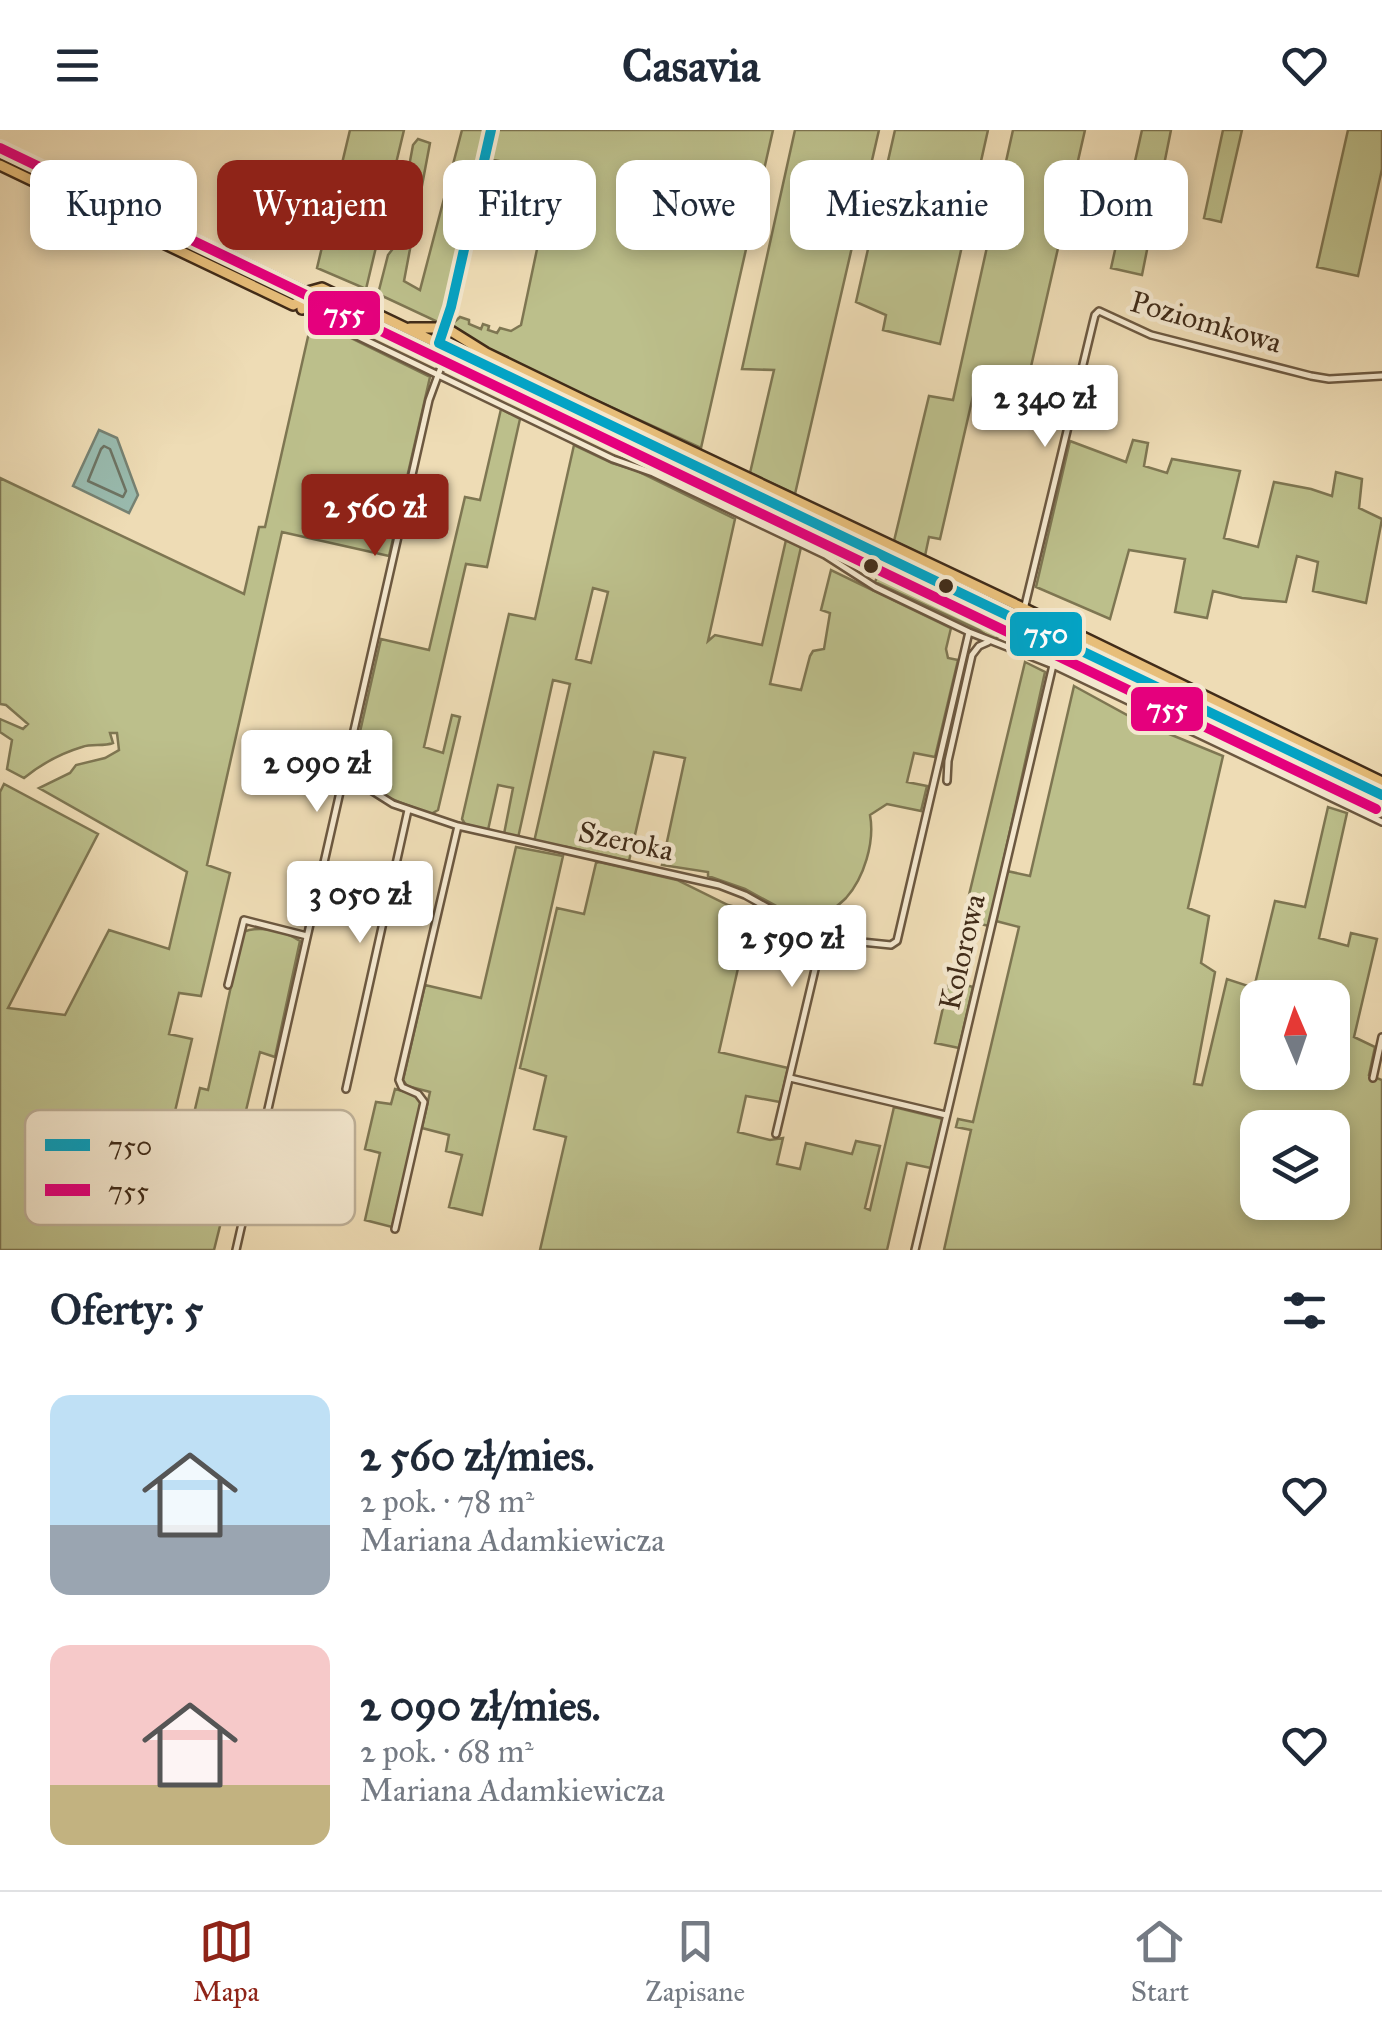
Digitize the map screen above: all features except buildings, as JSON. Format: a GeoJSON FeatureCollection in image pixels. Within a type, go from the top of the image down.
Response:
{"type":"FeatureCollection","features":[{"type":"Feature","properties":{"kind":"highway"},"geometry":{"type":"LineString","coordinates":[[0,147],[444,359],[465,356]]}},
{"type":"Feature","properties":{"kind":"highway"},"geometry":{"type":"LineString","coordinates":[[0,165],[298,307],[322,288],[1382,795]]}},
{"type":"Feature","properties":{"kind":"highway"},"geometry":{"type":"LineString","coordinates":[[198,242],[205,263]]}},
{"type":"Feature","properties":{"kind":"highway"},"geometry":{"type":"LineString","coordinates":[[408,328],[446,328],[486,353],[584,401],[1382,782]]}},
{"type":"Feature","properties":{"kind":"street"},"geometry":{"type":"LineString","coordinates":[[426,350],[439,343],[446,328],[491,130]]}},
{"type":"Feature","properties":{"kind":"street"},"geometry":{"type":"LineString","coordinates":[[298,307],[613,459],[824,555],[876,587],[969,632],[1053,665],[1382,822]]}},
{"type":"Feature","properties":{"kind":"street","name":"Poziomkowa"},"geometry":{"type":"LineString","coordinates":[[1020,622],[1099,311],[1151,335],[1311,376],[1329,380],[1382,376]]}},
{"type":"Feature","properties":{"kind":"street"},"geometry":{"type":"LineString","coordinates":[[268,1110],[429,400],[444,359]]}},
{"type":"Feature","properties":{"kind":"street"},"geometry":{"type":"LineString","coordinates":[[776,1134],[818,952],[825,939],[892,945],[897,942],[969,632]]}},
{"type":"Feature","properties":{"kind":"street"},"geometry":{"type":"LineString","coordinates":[[1009,648],[1016,634]]}},
{"type":"Feature","properties":{"kind":"street"},"geometry":{"type":"LineString","coordinates":[[947,781],[972,655],[979,646],[991,642]]}},
{"type":"Feature","properties":{"kind":"street","name":"Kolorowa"},"geometry":{"type":"LineString","coordinates":[[915,1250],[1053,665]]}},
{"type":"Feature","properties":{"kind":"street","name":"Szeroka"},"geometry":{"type":"LineString","coordinates":[[344,773],[380,797],[458,826],[719,885],[825,939]]}},
{"type":"Feature","properties":{"kind":"street"},"geometry":{"type":"LineString","coordinates":[[346,1089],[408,810]]}},
{"type":"Feature","properties":{"kind":"street"},"geometry":{"type":"LineString","coordinates":[[395,1229],[424,1102],[399,1080],[458,826]]}},
{"type":"Feature","properties":{"kind":"street"},"geometry":{"type":"LineString","coordinates":[[228,985],[244,920],[308,936]]}},
{"type":"Feature","properties":{"kind":"street"},"geometry":{"type":"LineString","coordinates":[[1372,1078],[1382,1037]]}},
{"type":"Feature","properties":{"kind":"street"},"geometry":{"type":"LineString","coordinates":[[790,1078],[946,1115]]}},
{"type":"Feature","properties":{"kind":"street"},"geometry":{"type":"LineString","coordinates":[[236,1250],[242,1225]]}},
{"type":"Feature","properties":{"kind":"green space"},"geometry":{"type":"Polygon","coordinates":[[[350,130],[404,130],[397,160],[343,160],[350,130]]]}},
{"type":"Feature","properties":{"kind":"green space"},"geometry":{"type":"Polygon","coordinates":[[[462,130],[489,130],[482,160],[454,160],[462,130]]]}},
{"type":"Feature","properties":{"kind":"green space"},"geometry":{"type":"Polygon","coordinates":[[[496,130],[773,130],[766,160],[616,160],[616,250],[746,250],[701,448],[483,349],[451,325],[460,317],[481,329],[483,324],[497,333],[500,328],[511,331],[521,325],[537,250],[596,250],[596,160],[490,159],[496,130]]]}},
{"type":"Feature","properties":{"kind":"green space"},"geometry":{"type":"Polygon","coordinates":[[[795,130],[879,130],[872,160],[790,160],[790,250],[851,250],[795,494],[750,473],[774,370],[742,369],[795,130]]]}},
{"type":"Feature","properties":{"kind":"green space"},"geometry":{"type":"Polygon","coordinates":[[[895,130],[988,130],[981,160],[888,160],[895,130]]]}},
{"type":"Feature","properties":{"kind":"green space"},"geometry":{"type":"Polygon","coordinates":[[[1013,130],[1085,130],[1078,160],[1044,160],[1044,250],[1058,250],[1022,406],[997,401],[1000,382],[977,379],[940,539],[929,537],[925,556],[894,541],[929,396],[953,400],[986,250],[1024,250],[1024,160],[1006,160],[1013,130]]]}},
{"type":"Feature","properties":{"kind":"green space"},"geometry":{"type":"Polygon","coordinates":[[[1142,130],[1171,130],[1165,160],[1135,160],[1142,130]]]}},
{"type":"Feature","properties":{"kind":"green space"},"geometry":{"type":"Polygon","coordinates":[[[1223,130],[1242,130],[1221,222],[1204,218],[1223,130]]]}},
{"type":"Feature","properties":{"kind":"green space"},"geometry":{"type":"Polygon","coordinates":[[[1348,130],[1382,130],[1382,169],[1358,276],[1317,267],[1348,130]]]}},
{"type":"Feature","properties":{"kind":"green space"},"geometry":{"type":"Polygon","coordinates":[[[418,139],[430,143],[423,180],[423,160],[410,160],[413,145],[418,139]]]}},
{"type":"Feature","properties":{"kind":"green space"},"geometry":{"type":"Polygon","coordinates":[[[443,202],[443,250],[460,250],[442,324],[378,294],[392,250],[410,250],[404,281],[420,290],[443,202]]]}},
{"type":"Feature","properties":{"kind":"green space"},"geometry":{"type":"Polygon","coordinates":[[[321,250],[375,250],[366,289],[317,268],[321,250]]]}},
{"type":"Feature","properties":{"kind":"green space"},"geometry":{"type":"Polygon","coordinates":[[[868,250],[961,250],[940,344],[883,330],[886,315],[856,302],[868,250]]]}},
{"type":"Feature","properties":{"kind":"green space"},"geometry":{"type":"Polygon","coordinates":[[[1115,250],[1147,250],[1142,275],[1111,268],[1115,250]]]}},
{"type":"Feature","properties":{"kind":"green space"},"geometry":{"type":"Polygon","coordinates":[[[312,319],[430,377],[389,556],[282,532],[207,865],[230,873],[201,996],[179,993],[169,1034],[192,1039],[175,1110],[25,1110],[25,1225],[220,1225],[214,1250],[0,1250],[0,792],[4,784],[98,834],[8,1008],[65,1015],[109,930],[169,949],[187,872],[39,788],[70,773],[76,765],[119,750],[117,733],[110,733],[113,743],[74,750],[24,778],[7,769],[12,740],[0,732],[0,719],[23,729],[28,724],[0,704],[0,478],[244,594],[259,527],[265,527],[312,319]]]}},
{"type":"Feature","properties":{"kind":"green space"},"geometry":{"type":"Polygon","coordinates":[[[501,409],[520,419],[487,567],[466,564],[424,747],[443,753],[452,715],[460,717],[438,810],[431,814],[375,790],[352,767],[381,639],[429,650],[465,497],[480,500],[501,409]]]}},
{"type":"Feature","properties":{"kind":"green space"},"geometry":{"type":"Polygon","coordinates":[[[1133,440],[1148,443],[1144,466],[1167,473],[1172,459],[1240,471],[1224,538],[1258,547],[1274,482],[1332,496],[1336,472],[1362,479],[1359,508],[1382,519],[1366,603],[1313,591],[1318,562],[1297,556],[1286,602],[1213,591],[1207,618],[1175,612],[1185,559],[1129,550],[1110,619],[1036,587],[1070,441],[1126,462],[1133,440]]]}},
{"type":"Feature","properties":{"kind":"green space"},"geometry":{"type":"Polygon","coordinates":[[[574,445],[735,519],[708,641],[715,635],[762,645],[786,540],[801,547],[770,684],[801,690],[810,656],[813,651],[824,649],[830,613],[821,610],[831,570],[951,628],[946,649],[948,658],[958,660],[935,757],[914,753],[907,782],[927,786],[921,811],[887,804],[870,815],[871,837],[863,870],[846,898],[827,914],[824,932],[745,889],[708,876],[708,872],[662,865],[685,758],[654,752],[629,861],[534,842],[570,684],[553,680],[518,838],[504,834],[513,788],[498,785],[488,830],[465,824],[462,819],[509,614],[535,619],[574,445]],[[593,588],[576,659],[591,663],[608,592],[593,588]]]}},
{"type":"Feature","properties":{"kind":"green space"},"geometry":{"type":"Polygon","coordinates":[[[878,575],[1001,635],[993,640],[875,582],[878,575]]]}},
{"type":"Feature","properties":{"kind":"green space"},"geometry":{"type":"Polygon","coordinates":[[[1037,618],[1382,785],[1382,789],[1031,620],[1037,618]]]}},
{"type":"Feature","properties":{"kind":"green space"},"geometry":{"type":"Polygon","coordinates":[[[1020,629],[1382,799],[1382,805],[1065,652],[1020,629]]]}},
{"type":"Feature","properties":{"kind":"green space"},"geometry":{"type":"Polygon","coordinates":[[[1025,662],[1045,672],[989,926],[963,920],[1025,662]]]}},
{"type":"Feature","properties":{"kind":"green space"},"geometry":{"type":"Polygon","coordinates":[[[1074,686],[1140,722],[1223,756],[1188,908],[1209,916],[1201,963],[1215,972],[1194,1084],[1202,1085],[1227,979],[1240,983],[1240,1090],[1350,1090],[1350,980],[1256,980],[1275,901],[1305,907],[1328,807],[1347,813],[1319,938],[1348,946],[1351,933],[1377,939],[1354,1037],[1375,1047],[1369,1075],[1382,1080],[1382,1250],[944,1250],[971,1130],[956,1127],[958,1119],[973,1122],[1019,927],[996,921],[1007,871],[1030,876],[1074,686]]]}},
{"type":"Feature","properties":{"kind":"green space"},"geometry":{"type":"Polygon","coordinates":[[[516,847],[563,856],[482,1215],[449,1207],[462,1155],[446,1151],[449,1135],[422,1128],[430,1092],[407,1086],[403,1080],[425,985],[481,998],[516,847]]]}},
{"type":"Feature","properties":{"kind":"green space"},"geometry":{"type":"Polygon","coordinates":[[[599,862],[677,880],[728,905],[751,911],[719,1052],[788,1068],[780,1102],[746,1096],[738,1132],[770,1140],[783,1138],[777,1164],[800,1169],[806,1143],[852,1154],[856,1141],[880,1146],[865,1208],[870,1210],[894,1107],[943,1119],[931,1168],[907,1163],[887,1250],[540,1250],[566,1137],[534,1129],[546,1076],[520,1068],[557,908],[584,914],[599,862]]]}},
{"type":"Feature","properties":{"kind":"green space"},"geometry":{"type":"Polygon","coordinates":[[[257,929],[287,934],[300,941],[275,1057],[260,1052],[246,1110],[195,1110],[200,1088],[208,1090],[243,932],[257,929]]]}},
{"type":"Feature","properties":{"kind":"green space"},"geometry":{"type":"Polygon","coordinates":[[[949,981],[973,987],[959,1048],[935,1043],[949,981]]]}},
{"type":"Feature","properties":{"kind":"green space"},"geometry":{"type":"Polygon","coordinates":[[[395,1089],[418,1095],[422,1101],[392,1227],[365,1220],[380,1153],[365,1149],[376,1102],[391,1104],[395,1089]]]}},
{"type":"Feature","properties":{"kind":"water"},"geometry":{"type":"Polygon","coordinates":[[[99,430],[117,438],[138,495],[129,513],[73,486],[99,430]]]}},
{"type":"Feature","properties":{"kind":"transit line","name":"750"},"geometry":{"type":"LineString","coordinates":[[439,343],[451,307],[491,130]]}},
{"type":"Feature","properties":{"kind":"transit line","name":"755"},"geometry":{"type":"LineString","coordinates":[[0,148],[1376,809]]}},
{"type":"Feature","properties":{"kind":"transit line","name":"750"},"geometry":{"type":"LineString","coordinates":[[439,343],[1382,795]]}}]}
